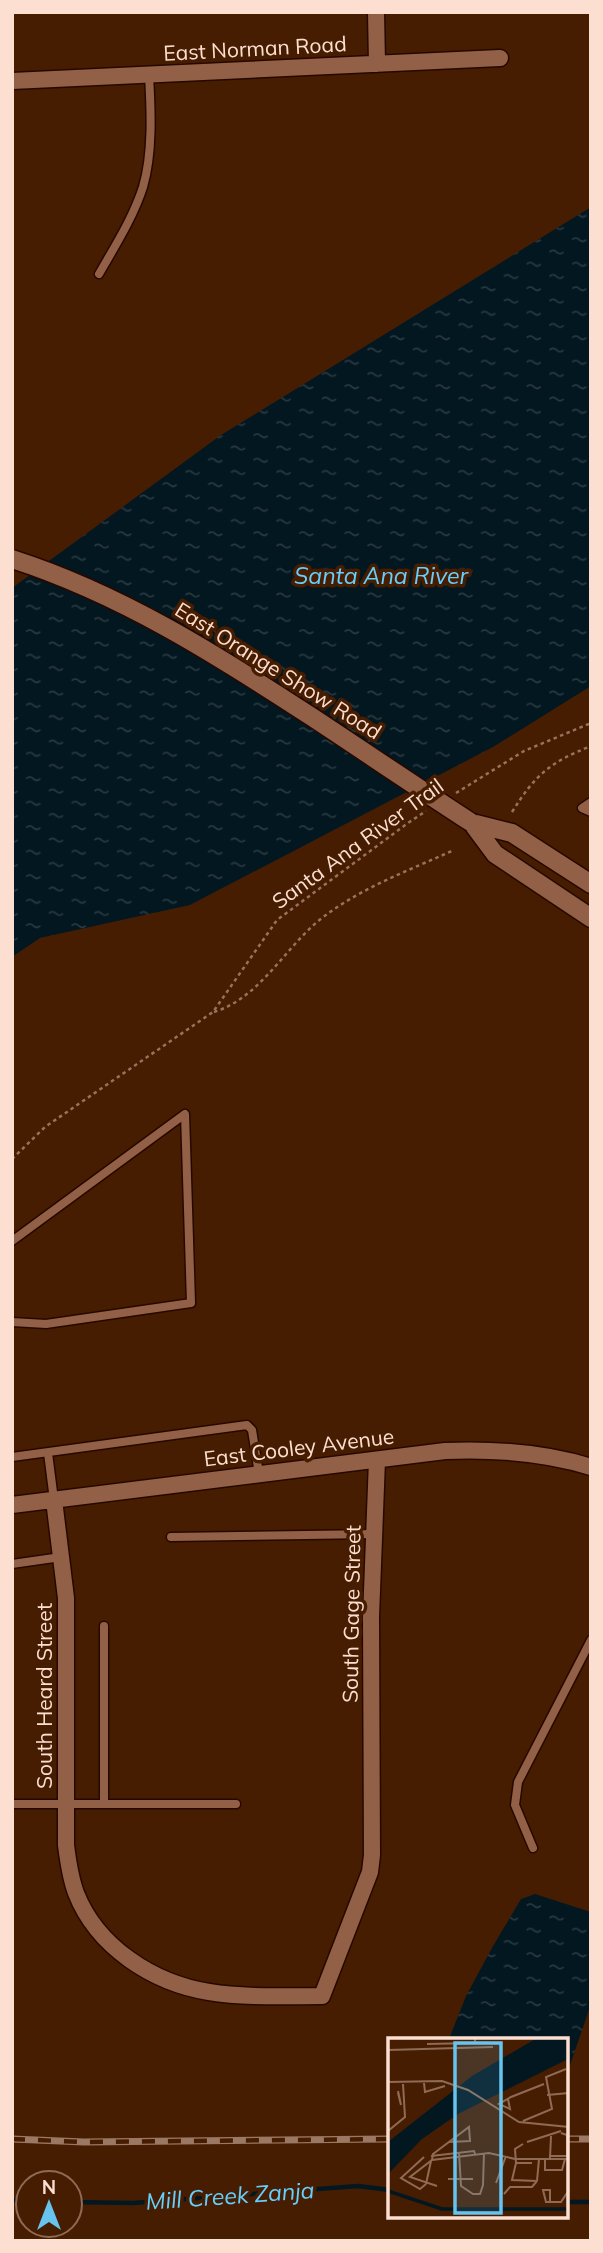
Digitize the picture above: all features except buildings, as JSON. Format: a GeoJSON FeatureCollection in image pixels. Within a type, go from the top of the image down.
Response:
{"type":"FeatureCollection","features":[{"type":"Feature","properties":{"kind":"main road","name":"East Orange Show Road"},"geometry":{"type":"LineString","coordinates":[[12,559],[114,600],[205,648],[472,823]]}},
{"type":"Feature","properties":{"kind":"main road"},"geometry":{"type":"LineString","coordinates":[[472,823],[512,833],[591,884]]}},
{"type":"Feature","properties":{"kind":"main road"},"geometry":{"type":"LineString","coordinates":[[472,823],[495,854],[591,918]]}},
{"type":"Feature","properties":{"kind":"street"},"geometry":{"type":"LineString","coordinates":[[376,12],[377,64]]}},
{"type":"Feature","properties":{"kind":"street","name":"East Norman Road"},"geometry":{"type":"LineString","coordinates":[[12,81],[500,58]]}},
{"type":"Feature","properties":{"kind":"street","name":"East Cooley Avenue"},"geometry":{"type":"LineString","coordinates":[[12,1505],[445,1451],[485,1449],[533,1453],[591,1467]]}},
{"type":"Feature","properties":{"kind":"street","name":"South Gage Street"},"geometry":{"type":"LineString","coordinates":[[76,1892],[84,1910],[106,1940],[130,1959],[159,1976],[206,1992],[322,1996],[370,1872],[371,1617],[377,1460]]}},
{"type":"Feature","properties":{"kind":"street","name":"South Heard Street"},"geometry":{"type":"LineString","coordinates":[[54,1500],[66,1598],[66,1845],[69,1870],[76,1892]]}},
{"type":"Feature","properties":{"kind":"lane"},"geometry":{"type":"LineString","coordinates":[[99,274],[130,219],[143,186],[149,148],[149,74]]}},
{"type":"Feature","properties":{"kind":"lane"},"geometry":{"type":"LineString","coordinates":[[591,802],[582,808],[591,812]]}},
{"type":"Feature","properties":{"kind":"lane"},"geometry":{"type":"LineString","coordinates":[[12,1241],[185,1114],[191,1303],[46,1324],[12,1322]]}},
{"type":"Feature","properties":{"kind":"lane"},"geometry":{"type":"LineString","coordinates":[[12,1457],[247,1425],[252,1430],[259,1474]]}},
{"type":"Feature","properties":{"kind":"lane"},"geometry":{"type":"LineString","coordinates":[[48,1453],[54,1500]]}},
{"type":"Feature","properties":{"kind":"lane"},"geometry":{"type":"LineString","coordinates":[[171,1537],[374,1534]]}},
{"type":"Feature","properties":{"kind":"lane"},"geometry":{"type":"LineString","coordinates":[[12,1564],[62,1557]]}},
{"type":"Feature","properties":{"kind":"lane"},"geometry":{"type":"LineString","coordinates":[[104,1626],[104,1803]]}},
{"type":"Feature","properties":{"kind":"lane"},"geometry":{"type":"LineString","coordinates":[[533,1847],[514,1805],[518,1782],[591,1640]]}},
{"type":"Feature","properties":{"kind":"lane"},"geometry":{"type":"LineString","coordinates":[[12,1804],[236,1804]]}},
{"type":"Feature","properties":{"kind":"path","name":"Santa Ana River Trail"},"geometry":{"type":"LineString","coordinates":[[454,794],[524,751],[591,723]]}},
{"type":"Feature","properties":{"kind":"path"},"geometry":{"type":"LineString","coordinates":[[512,812],[530,783],[561,758],[591,746]]}},
{"type":"Feature","properties":{"kind":"path","name":"Santa Ana River Trail"},"geometry":{"type":"LineString","coordinates":[[12,1159],[45,1127],[213,1012],[278,920],[431,808]]}},
{"type":"Feature","properties":{"kind":"path"},"geometry":{"type":"LineString","coordinates":[[213,1012],[229,1007],[245,995],[316,923],[344,902],[454,850]]}},
{"type":"Feature","properties":{"kind":"water","name":"Santa Ana River"},"geometry":{"type":"Polygon","coordinates":[[[591,207],[591,686],[493,747],[190,905],[40,938],[12,957],[12,588],[221,435],[591,207]]]}},
{"type":"Feature","properties":{"kind":"water"},"geometry":{"type":"Polygon","coordinates":[[[535,1894],[591,1912],[591,2004],[568,2071],[568,2038],[449,2038],[466,1996],[521,1899],[535,1894]]]}},
{"type":"Feature","properties":{"kind":"waterway","name":"Mill Creek Zanja"},"geometry":{"type":"LineString","coordinates":[[84,2202],[133,2203],[358,2186],[388,2190]]}},
{"type":"Feature","properties":{"kind":"waterway","name":"Mill Creek Zanja"},"geometry":{"type":"LineString","coordinates":[[568,2202],[591,2202]]}},
{"type":"Feature","properties":{"kind":"railway"},"geometry":{"type":"LineString","coordinates":[[12,2139],[84,2142],[388,2139]]}},
{"type":"Feature","properties":{"kind":"railway"},"geometry":{"type":"LineString","coordinates":[[568,2139],[591,2139]]}}]}
